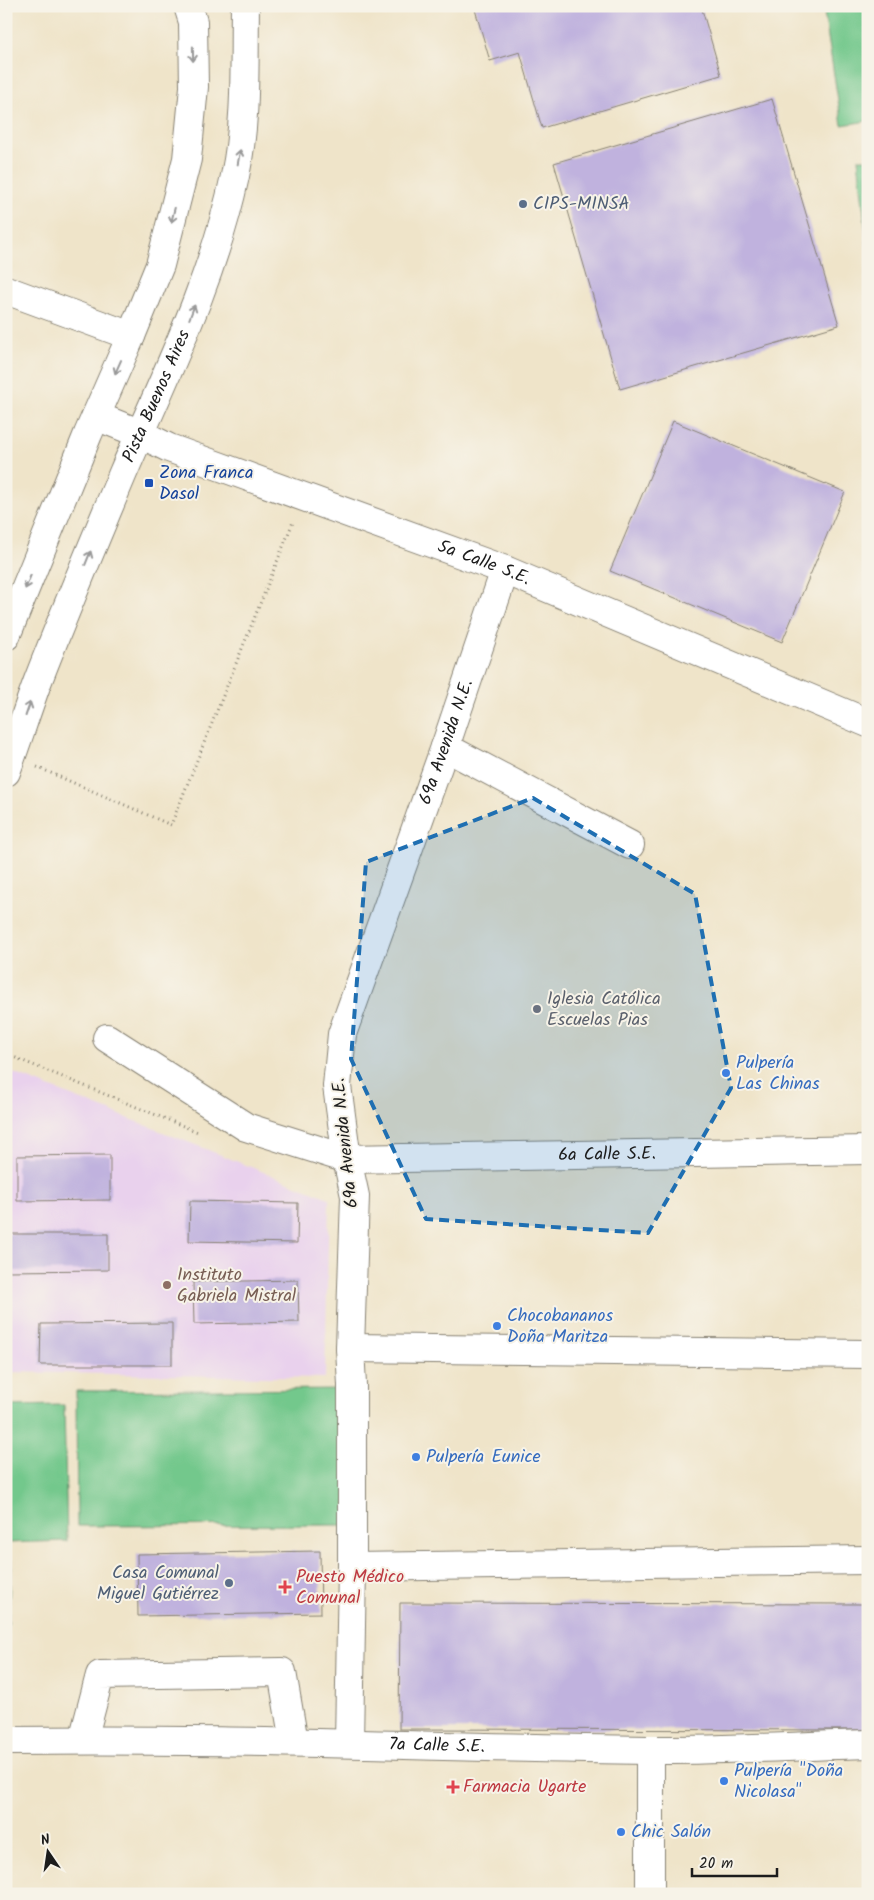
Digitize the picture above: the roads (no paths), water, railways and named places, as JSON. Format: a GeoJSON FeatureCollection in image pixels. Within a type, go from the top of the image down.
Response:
{"type":"FeatureCollection","features":[{"type":"Feature","properties":{"kind":"street"},"geometry":{"type":"LineString","coordinates":[[6,636],[160,265],[187,159],[194,87],[193,22],[188,6]]}},
{"type":"Feature","properties":{"kind":"street","name":"Pista Buenos Aires"},"geometry":{"type":"LineString","coordinates":[[9,764],[37,684],[178,349],[214,256],[228,207],[241,146],[245,6]]}},
{"type":"Feature","properties":{"kind":"street"},"geometry":{"type":"LineString","coordinates":[[6,290],[131,336]]}},
{"type":"Feature","properties":{"kind":"street","name":"5a Calle S.E."},"geometry":{"type":"LineString","coordinates":[[96,416],[141,434],[169,448],[505,570],[868,723]]}},
{"type":"Feature","properties":{"kind":"street","name":"69a Avenida N.E."},"geometry":{"type":"LineString","coordinates":[[349,1743],[352,1567],[352,1385],[350,1348],[355,1196],[347,1159],[338,1086],[342,1034],[446,747],[505,570]]}},
{"type":"Feature","properties":{"kind":"street"},"geometry":{"type":"LineString","coordinates":[[446,747],[630,845]]}},
{"type":"Feature","properties":{"kind":"street","name":"6a Calle S.E."},"geometry":{"type":"LineString","coordinates":[[107,1038],[246,1127],[347,1159],[868,1150]]}},
{"type":"Feature","properties":{"kind":"street"},"geometry":{"type":"LineString","coordinates":[[350,1348],[868,1354]]}},
{"type":"Feature","properties":{"kind":"street"},"geometry":{"type":"LineString","coordinates":[[352,1567],[868,1560]]}},
{"type":"Feature","properties":{"kind":"street"},"geometry":{"type":"LineString","coordinates":[[83,1740],[100,1675],[282,1672],[294,1742]]}},
{"type":"Feature","properties":{"kind":"street","name":"7a Calle S.E."},"geometry":{"type":"LineString","coordinates":[[6,1741],[294,1742],[650,1750],[868,1744]]}},
{"type":"Feature","properties":{"kind":"street"},"geometry":{"type":"LineString","coordinates":[[650,1750],[650,1894]]}},
{"type":"Feature","properties":{"kind":"place","name":"CIPS-MINSA"},"geometry":{"type":"Point","coordinates":[523,204]}},
{"type":"Feature","properties":{"kind":"place","name":"Zona Franca Dasol"},"geometry":{"type":"Point","coordinates":[149,483]}},
{"type":"Feature","properties":{"kind":"place","name":"Iglesia Católica Escuelas Pias"},"geometry":{"type":"Point","coordinates":[537,1009]}},
{"type":"Feature","properties":{"kind":"place","name":"Pulpería Las Chinas"},"geometry":{"type":"Point","coordinates":[726,1073]}},
{"type":"Feature","properties":{"kind":"place","name":"Instituto Gabriela Mistral"},"geometry":{"type":"Point","coordinates":[167,1285]}},
{"type":"Feature","properties":{"kind":"place","name":"Chocobananos Doña Maritza"},"geometry":{"type":"Point","coordinates":[497,1326]}},
{"type":"Feature","properties":{"kind":"place","name":"Pulpería Eunice"},"geometry":{"type":"Point","coordinates":[416,1457]}},
{"type":"Feature","properties":{"kind":"place","name":"Casa Comunal Miguel Gutiérrez"},"geometry":{"type":"Point","coordinates":[229,1583]}},
{"type":"Feature","properties":{"kind":"place","name":"Puesto Médico Comunal"},"geometry":{"type":"Point","coordinates":[285,1587]}},
{"type":"Feature","properties":{"kind":"place","name":"Pulpería \"Doña Nicolasa\""},"geometry":{"type":"Point","coordinates":[724,1781]}},
{"type":"Feature","properties":{"kind":"place","name":"Farmacia Ugarte"},"geometry":{"type":"Point","coordinates":[453,1787]}},
{"type":"Feature","properties":{"kind":"place","name":"Chic Salón"},"geometry":{"type":"Point","coordinates":[621,1832]}}]}
